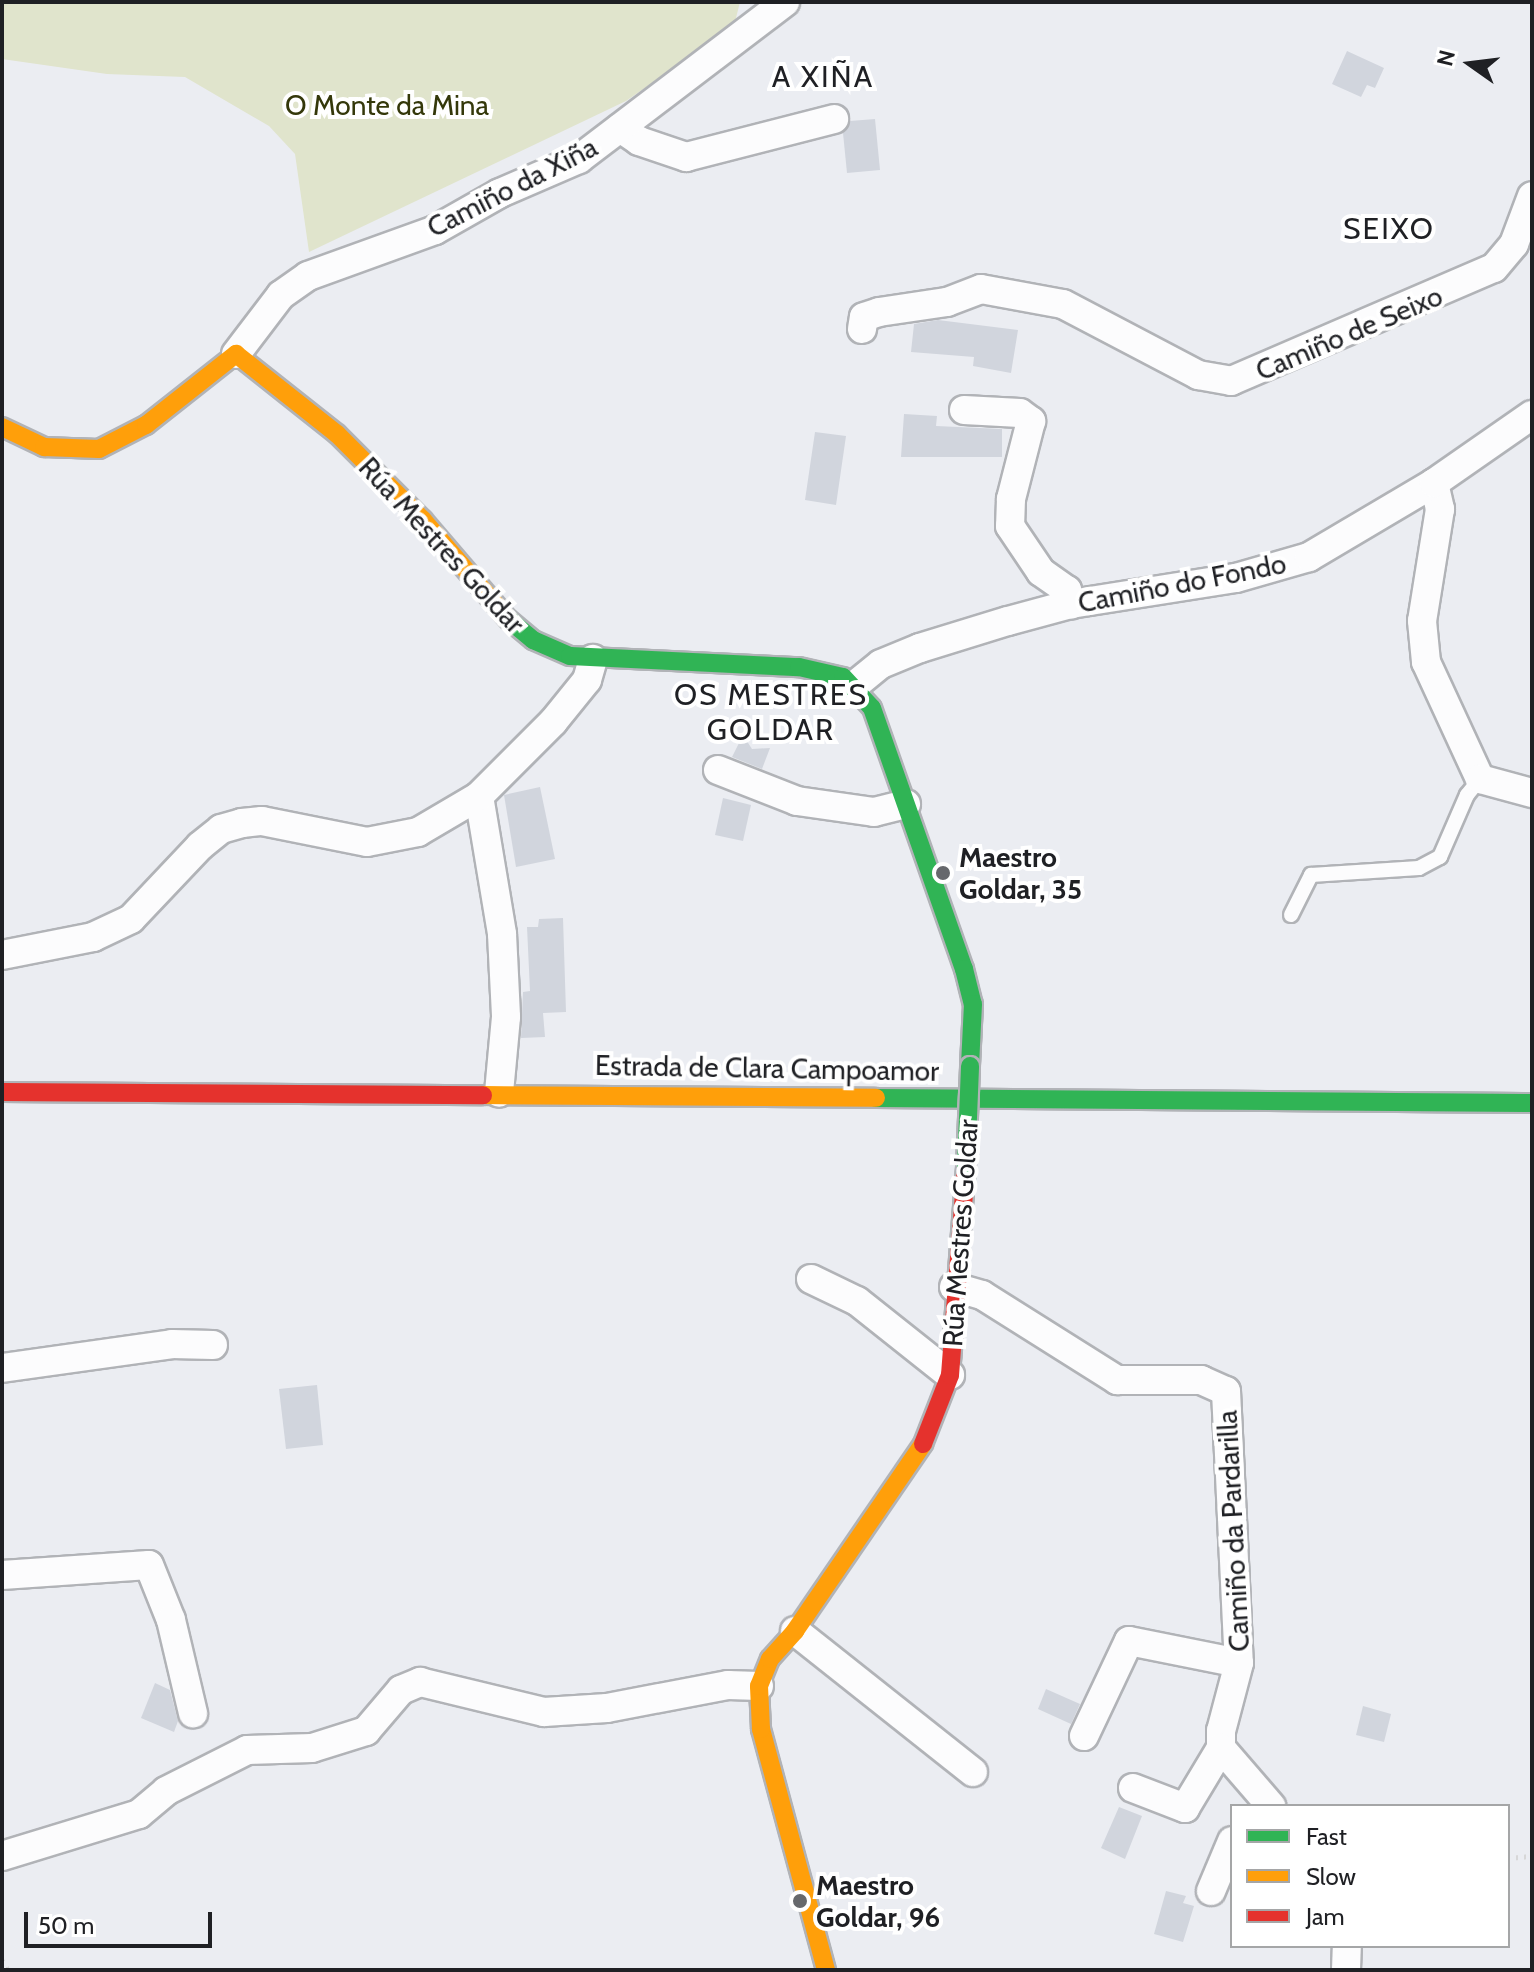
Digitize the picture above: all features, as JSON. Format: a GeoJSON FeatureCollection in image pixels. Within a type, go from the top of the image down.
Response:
{"type":"FeatureCollection","features":[{"type":"Feature","properties":{"kind":"street","name":"Camiño da Xiña"},"geometry":{"type":"LineString","coordinates":[[236,354],[281,295],[308,276],[435,230],[500,193],[579,159],[785,2]]}},
{"type":"Feature","properties":{"kind":"street"},"geometry":{"type":"LineString","coordinates":[[620,128],[639,141],[686,157],[834,119]]}},
{"type":"Feature","properties":{"kind":"street","name":"Camiño de Seixo"},"geometry":{"type":"LineString","coordinates":[[862,329],[864,317],[947,302],[981,289],[1063,304],[1198,375],[1231,381],[1468,284],[1494,268],[1514,244],[1532,196]]}},
{"type":"Feature","properties":{"kind":"street"},"geometry":{"type":"LineString","coordinates":[[2,427],[44,447],[99,449],[146,425],[236,354]]}},
{"type":"Feature","properties":{"kind":"street","name":"Rúa Mestres Goldar"},"geometry":{"type":"LineString","coordinates":[[236,354],[337,434],[423,520],[518,629],[550,649],[593,659],[799,667],[843,677],[855,685],[872,708],[973,1004],[966,1167],[954,1287],[950,1375],[930,1433],[795,1631],[770,1659],[759,1686]]}},
{"type":"Feature","properties":{"kind":"street"},"geometry":{"type":"LineString","coordinates":[[964,410],[1020,413],[1031,421],[1011,499],[1010,526],[1041,572],[1067,590],[1071,604]]}},
{"type":"Feature","properties":{"kind":"street","name":"Camiño do Fondo"},"geometry":{"type":"LineString","coordinates":[[855,685],[881,664],[920,648],[1071,604],[1277,569],[1309,557],[1434,483],[1532,415]]}},
{"type":"Feature","properties":{"kind":"street"},"geometry":{"type":"LineString","coordinates":[[1434,483],[1440,509],[1420,640],[1480,779],[1532,793]]}},
{"type":"Feature","properties":{"kind":"street"},"geometry":{"type":"LineString","coordinates":[[2,955],[93,937],[131,919],[221,829],[262,821],[367,842],[418,832],[479,796],[553,722],[587,680],[593,659]]}},
{"type":"Feature","properties":{"kind":"street"},"geometry":{"type":"LineString","coordinates":[[718,770],[797,801],[874,812],[906,804]]}},
{"type":"Feature","properties":{"kind":"street"},"geometry":{"type":"LineString","coordinates":[[479,796],[502,934],[506,1017],[499,1093]]}},
{"type":"Feature","properties":{"kind":"street","name":"Estrada de Clara Campoamor"},"geometry":{"type":"LineString","coordinates":[[2,1092],[499,1093],[1532,1103]]}},
{"type":"Feature","properties":{"kind":"street","name":"Estrada de Clara Campoamor"},"geometry":{"type":"LineString","coordinates":[[945,1124],[992,1124]]}},
{"type":"Feature","properties":{"kind":"street","name":"Rúa Mestres Goldar"},"geometry":{"type":"LineString","coordinates":[[811,1279],[857,1301],[950,1375]]}},
{"type":"Feature","properties":{"kind":"street","name":"Camiño da Pardarilla"},"geometry":{"type":"LineString","coordinates":[[954,1287],[982,1295],[1117,1380],[1201,1380],[1226,1391],[1239,1663],[1221,1731],[1221,1748]]}},
{"type":"Feature","properties":{"kind":"street"},"geometry":{"type":"LineString","coordinates":[[2,1368],[172,1344],[213,1345]]}},
{"type":"Feature","properties":{"kind":"street"},"geometry":{"type":"LineString","coordinates":[[2,1575],[149,1565],[171,1620],[193,1713]]}},
{"type":"Feature","properties":{"kind":"street"},"geometry":{"type":"LineString","coordinates":[[795,1631],[973,1772]]}},
{"type":"Feature","properties":{"kind":"street"},"geometry":{"type":"LineString","coordinates":[[1084,1736],[1129,1641],[1239,1663]]}},
{"type":"Feature","properties":{"kind":"street"},"geometry":{"type":"LineString","coordinates":[[2,1856],[139,1814],[166,1791],[247,1750],[312,1748],[366,1731],[401,1690],[420,1682],[544,1712],[759,1686],[761,1729],[826,1970]]}},
{"type":"Feature","properties":{"kind":"street"},"geometry":{"type":"LineString","coordinates":[[1133,1788],[1185,1808],[1221,1748],[1258,1800]]}},
{"type":"Feature","properties":{"kind":"street"},"geometry":{"type":"LineString","coordinates":[[1211,1891],[1230,1846]]}},
{"type":"Feature","properties":{"kind":"street"},"geometry":{"type":"LineString","coordinates":[[1346,1970],[1347,1948]]}},
{"type":"Feature","properties":{"kind":"lane"},"geometry":{"type":"LineString","coordinates":[[1291,915],[1311,875],[1419,868],[1440,857],[1467,795],[1480,779]]}},
{"type":"Feature","properties":{"kind":"path"},"geometry":{"type":"LineString","coordinates":[[1510,1858],[1532,1856]]}},
{"type":"Feature","properties":{"kind":"path"},"geometry":{"type":"LineString","coordinates":[[2,1960],[8,1970]]}},
{"type":"Feature","properties":{"kind":"green space","name":"O Monte da Mina"},"geometry":{"type":"Polygon","coordinates":[[[2,2],[740,2],[734,26],[626,101],[309,252],[295,154],[269,126],[185,77],[107,74],[2,59],[2,2]]]}},
{"type":"Feature","properties":{"kind":"building"},"geometry":{"type":"Polygon","coordinates":[[[1347,51],[1384,68],[1375,88],[1367,85],[1361,97],[1332,84],[1347,51]]]}},
{"type":"Feature","properties":{"kind":"building"},"geometry":{"type":"Polygon","coordinates":[[[875,119],[880,170],[847,173],[843,133],[850,121],[875,119]]]}},
{"type":"Feature","properties":{"kind":"building"},"geometry":{"type":"Polygon","coordinates":[[[938,320],[1018,330],[1011,373],[973,366],[974,357],[911,352],[914,324],[938,320]]]}},
{"type":"Feature","properties":{"kind":"building"},"geometry":{"type":"Polygon","coordinates":[[[904,414],[937,416],[936,426],[1002,429],[1002,457],[901,457],[904,414]]]}},
{"type":"Feature","properties":{"kind":"building"},"geometry":{"type":"Polygon","coordinates":[[[815,432],[846,436],[836,505],[805,500],[815,432]]]}},
{"type":"Feature","properties":{"kind":"building"},"geometry":{"type":"Polygon","coordinates":[[[743,735],[752,749],[770,748],[762,769],[732,757],[743,735]]]}},
{"type":"Feature","properties":{"kind":"building"},"geometry":{"type":"Polygon","coordinates":[[[540,787],[555,859],[516,867],[504,795],[540,787]]]}},
{"type":"Feature","properties":{"kind":"building"},"geometry":{"type":"Polygon","coordinates":[[[723,798],[751,805],[743,841],[715,835],[723,798]]]}},
{"type":"Feature","properties":{"kind":"building"},"geometry":{"type":"Polygon","coordinates":[[[563,918],[566,1012],[543,1013],[545,1037],[521,1038],[523,992],[530,991],[527,927],[538,927],[539,919],[563,918]]]}},
{"type":"Feature","properties":{"kind":"building"},"geometry":{"type":"Polygon","coordinates":[[[317,1385],[323,1445],[286,1449],[279,1389],[317,1385]]]}},
{"type":"Feature","properties":{"kind":"building"},"geometry":{"type":"Polygon","coordinates":[[[155,1683],[170,1690],[178,1721],[174,1732],[141,1718],[155,1683]]]}},
{"type":"Feature","properties":{"kind":"building"},"geometry":{"type":"Polygon","coordinates":[[[1046,1689],[1080,1704],[1071,1724],[1038,1709],[1046,1689]]]}},
{"type":"Feature","properties":{"kind":"building"},"geometry":{"type":"Polygon","coordinates":[[[1363,1706],[1391,1714],[1384,1742],[1356,1735],[1363,1706]]]}},
{"type":"Feature","properties":{"kind":"building"},"geometry":{"type":"Polygon","coordinates":[[[1119,1807],[1142,1816],[1125,1859],[1101,1848],[1119,1807]]]}},
{"type":"Feature","properties":{"kind":"building"},"geometry":{"type":"Polygon","coordinates":[[[1166,1891],[1186,1896],[1183,1903],[1194,1906],[1183,1942],[1154,1934],[1166,1891]]]}},
{"type":"Feature","properties":{"kind":"traffic: fast"},"geometry":{"type":"LineString","coordinates":[[508,619],[533,640],[570,656],[799,667],[843,677],[872,708],[964,969],[973,1004],[970,1066]]}},
{"type":"Feature","properties":{"kind":"traffic: fast"},"geometry":{"type":"LineString","coordinates":[[966,1167],[970,1066]]}},
{"type":"Feature","properties":{"kind":"traffic: fast"},"geometry":{"type":"LineString","coordinates":[[876,1098],[1532,1103]]}},
{"type":"Feature","properties":{"kind":"traffic: slow"},"geometry":{"type":"LineString","coordinates":[[2,427],[44,447],[99,449],[146,425],[236,354],[337,434],[423,520],[508,619]]}},
{"type":"Feature","properties":{"kind":"traffic: slow"},"geometry":{"type":"LineString","coordinates":[[483,1095],[876,1098]]}},
{"type":"Feature","properties":{"kind":"traffic: slow"},"geometry":{"type":"LineString","coordinates":[[826,1970],[761,1729],[759,1686],[770,1659],[795,1631],[923,1444]]}},
{"type":"Feature","properties":{"kind":"traffic: jam"},"geometry":{"type":"LineString","coordinates":[[2,1092],[483,1095]]}},
{"type":"Feature","properties":{"kind":"traffic: jam"},"geometry":{"type":"LineString","coordinates":[[923,1444],[950,1375],[966,1167]]}},
{"type":"Feature","properties":{"kind":"place","name":"Maestro Goldar, 35"},"geometry":{"type":"Point","coordinates":[943,873]}},
{"type":"Feature","properties":{"kind":"place","name":"Maestro Goldar, 96"},"geometry":{"type":"Point","coordinates":[800,1901]}},
{"type":"Feature","properties":{"kind":"district","name":"A XIÑA"},"geometry":{"type":"Point","coordinates":[823,77]}},
{"type":"Feature","properties":{"kind":"district","name":"SEIXO"},"geometry":{"type":"Point","coordinates":[1389,229]}},
{"type":"Feature","properties":{"kind":"district","name":"OS MESTRES GOLDAR"},"geometry":{"type":"Point","coordinates":[771,712]}}]}
